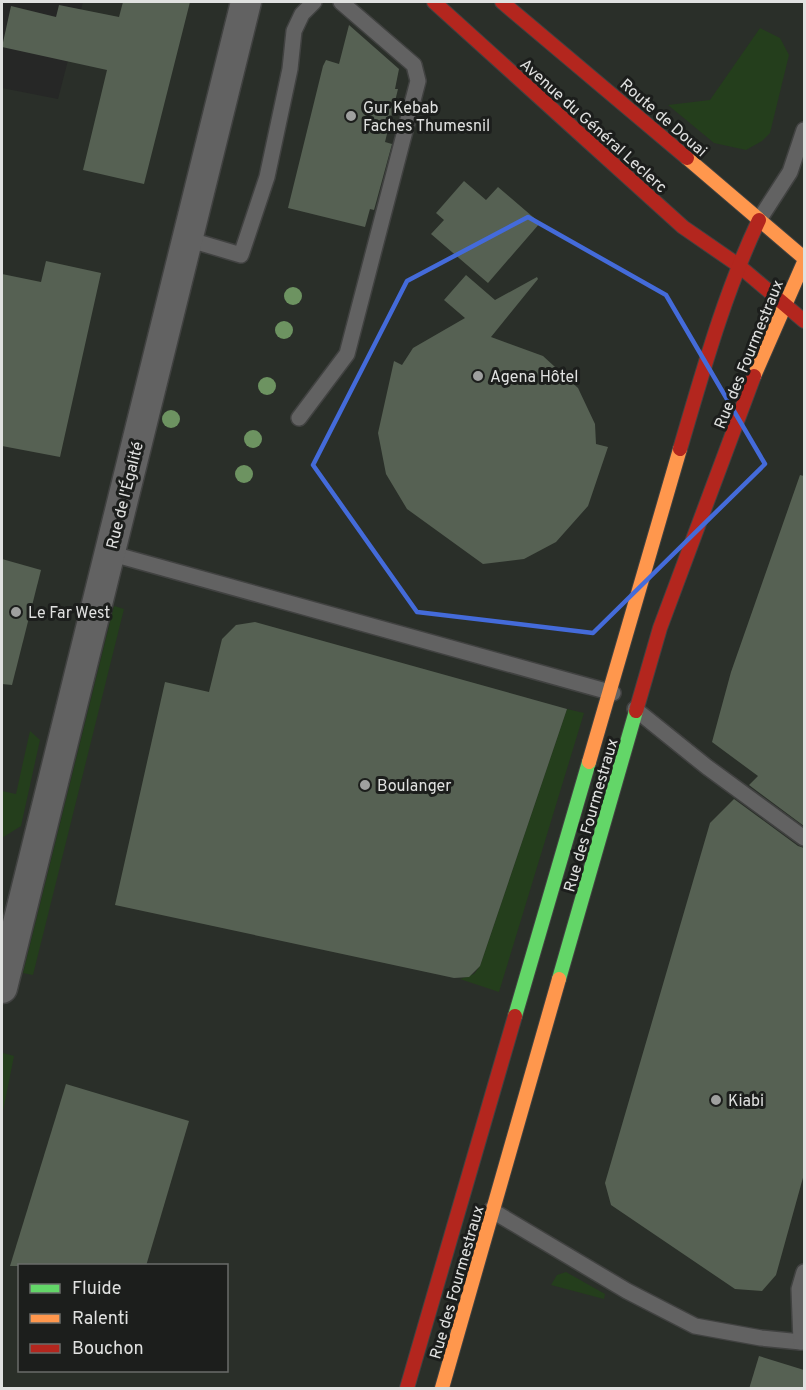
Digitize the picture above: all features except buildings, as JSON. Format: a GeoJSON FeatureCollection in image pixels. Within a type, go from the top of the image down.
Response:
{"type":"FeatureCollection","features":[{"type":"Feature","properties":{"kind":"street","name":"Rue de l'Égalité"},"geometry":{"type":"LineString","coordinates":[[2,988],[246,2]]}},
{"type":"Feature","properties":{"kind":"street","name":"Avenue du Général Leclerc"},"geometry":{"type":"LineString","coordinates":[[434,2],[683,227],[738,265],[804,321]]}},
{"type":"Feature","properties":{"kind":"street","name":"Route de Douai"},"geometry":{"type":"LineString","coordinates":[[502,2],[804,260]]}},
{"type":"Feature","properties":{"kind":"street"},"geometry":{"type":"LineString","coordinates":[[738,265],[759,220]]}},
{"type":"Feature","properties":{"kind":"street","name":"Rue des Fourmestraux"},"geometry":{"type":"LineString","coordinates":[[442,1389],[678,574],[763,351],[804,260]]}},
{"type":"Feature","properties":{"kind":"street","name":"Rue des Fourmestraux"},"geometry":{"type":"LineString","coordinates":[[405,1381],[611,692],[717,322],[738,265]]}},
{"type":"Feature","properties":{"kind":"lane"},"geometry":{"type":"LineString","coordinates":[[187,239],[241,255],[267,177],[290,69],[294,31],[302,14],[314,2]]}},
{"type":"Feature","properties":{"kind":"lane"},"geometry":{"type":"LineString","coordinates":[[299,418],[347,354],[418,81],[414,65],[341,2]]}},
{"type":"Feature","properties":{"kind":"lane"},"geometry":{"type":"LineString","coordinates":[[759,220],[790,172],[804,130]]}},
{"type":"Feature","properties":{"kind":"lane"},"geometry":{"type":"LineString","coordinates":[[109,553],[611,692],[637,710],[707,767],[804,838]]}},
{"type":"Feature","properties":{"kind":"lane"},"geometry":{"type":"LineString","coordinates":[[462,1193],[627,1291],[695,1326],[761,1338],[803,1342],[799,1289],[804,1272]]}},
{"type":"Feature","properties":{"kind":"highlighted area"},"geometry":{"type":"Polygon","coordinates":[[[528,217],[666,295],[765,464],[593,633],[417,612],[313,465],[407,281],[528,217]]]}},
{"type":"Feature","properties":{"kind":"shaded area"},"geometry":{"type":"Polygon","coordinates":[[[83,2],[804,2],[804,1388],[2,1388],[2,88],[58,99],[83,2]]]}},
{"type":"Feature","properties":{"kind":"green space"},"geometry":{"type":"Polygon","coordinates":[[[760,28],[780,38],[789,55],[770,133],[762,141],[746,150],[714,143],[668,105],[710,100],[760,28]]]}},
{"type":"Feature","properties":{"kind":"green space"},"geometry":{"type":"Polygon","coordinates":[[[114,606],[124,609],[33,975],[23,973],[114,606]]]}},
{"type":"Feature","properties":{"kind":"green space"},"geometry":{"type":"Polygon","coordinates":[[[567,709],[584,713],[499,992],[460,979],[474,974],[480,966],[567,709]]]}},
{"type":"Feature","properties":{"kind":"green space"},"geometry":{"type":"Polygon","coordinates":[[[30,731],[40,740],[21,826],[2,838],[2,791],[16,794],[30,731]]]}},
{"type":"Feature","properties":{"kind":"green space"},"geometry":{"type":"Polygon","coordinates":[[[3,1053],[14,1056],[2,1116],[2,1060],[3,1053]]]}},
{"type":"Feature","properties":{"kind":"green space"},"geometry":{"type":"Polygon","coordinates":[[[566,1272],[605,1294],[604,1299],[551,1285],[557,1275],[566,1272]]]}},
{"type":"Feature","properties":{"kind":"traffic: fast"},"geometry":{"type":"LineString","coordinates":[[559,979],[636,711]]}},
{"type":"Feature","properties":{"kind":"traffic: fast"},"geometry":{"type":"LineString","coordinates":[[515,1016],[589,762]]}},
{"type":"Feature","properties":{"kind":"traffic: slow"},"geometry":{"type":"LineString","coordinates":[[687,158],[804,258]]}},
{"type":"Feature","properties":{"kind":"traffic: slow"},"geometry":{"type":"LineString","coordinates":[[754,376],[804,262]]}},
{"type":"Feature","properties":{"kind":"traffic: slow"},"geometry":{"type":"LineString","coordinates":[[589,762],[680,449]]}},
{"type":"Feature","properties":{"kind":"traffic: slow"},"geometry":{"type":"LineString","coordinates":[[442,1388],[559,979]]}},
{"type":"Feature","properties":{"kind":"traffic: jam"},"geometry":{"type":"LineString","coordinates":[[434,2],[683,227],[738,265],[804,321]]}},
{"type":"Feature","properties":{"kind":"traffic: jam"},"geometry":{"type":"LineString","coordinates":[[502,2],[687,158]]}},
{"type":"Feature","properties":{"kind":"traffic: jam"},"geometry":{"type":"LineString","coordinates":[[680,449],[725,304],[759,220]]}},
{"type":"Feature","properties":{"kind":"traffic: jam"},"geometry":{"type":"LineString","coordinates":[[636,711],[660,628],[754,376]]}},
{"type":"Feature","properties":{"kind":"traffic: jam"},"geometry":{"type":"LineString","coordinates":[[407,1388],[515,1016]]}},
{"type":"Feature","properties":{"kind":"place","name":"Gur Kebab Faches Thumesnil"},"geometry":{"type":"Point","coordinates":[351,116]}},
{"type":"Feature","properties":{"kind":"place","name":"Agena Hôtel"},"geometry":{"type":"Point","coordinates":[478,376]}},
{"type":"Feature","properties":{"kind":"place","name":"Le Far West"},"geometry":{"type":"Point","coordinates":[16,612]}},
{"type":"Feature","properties":{"kind":"place","name":"Boulanger"},"geometry":{"type":"Point","coordinates":[365,785]}},
{"type":"Feature","properties":{"kind":"place","name":"Kiabi"},"geometry":{"type":"Point","coordinates":[716,1100]}}]}
